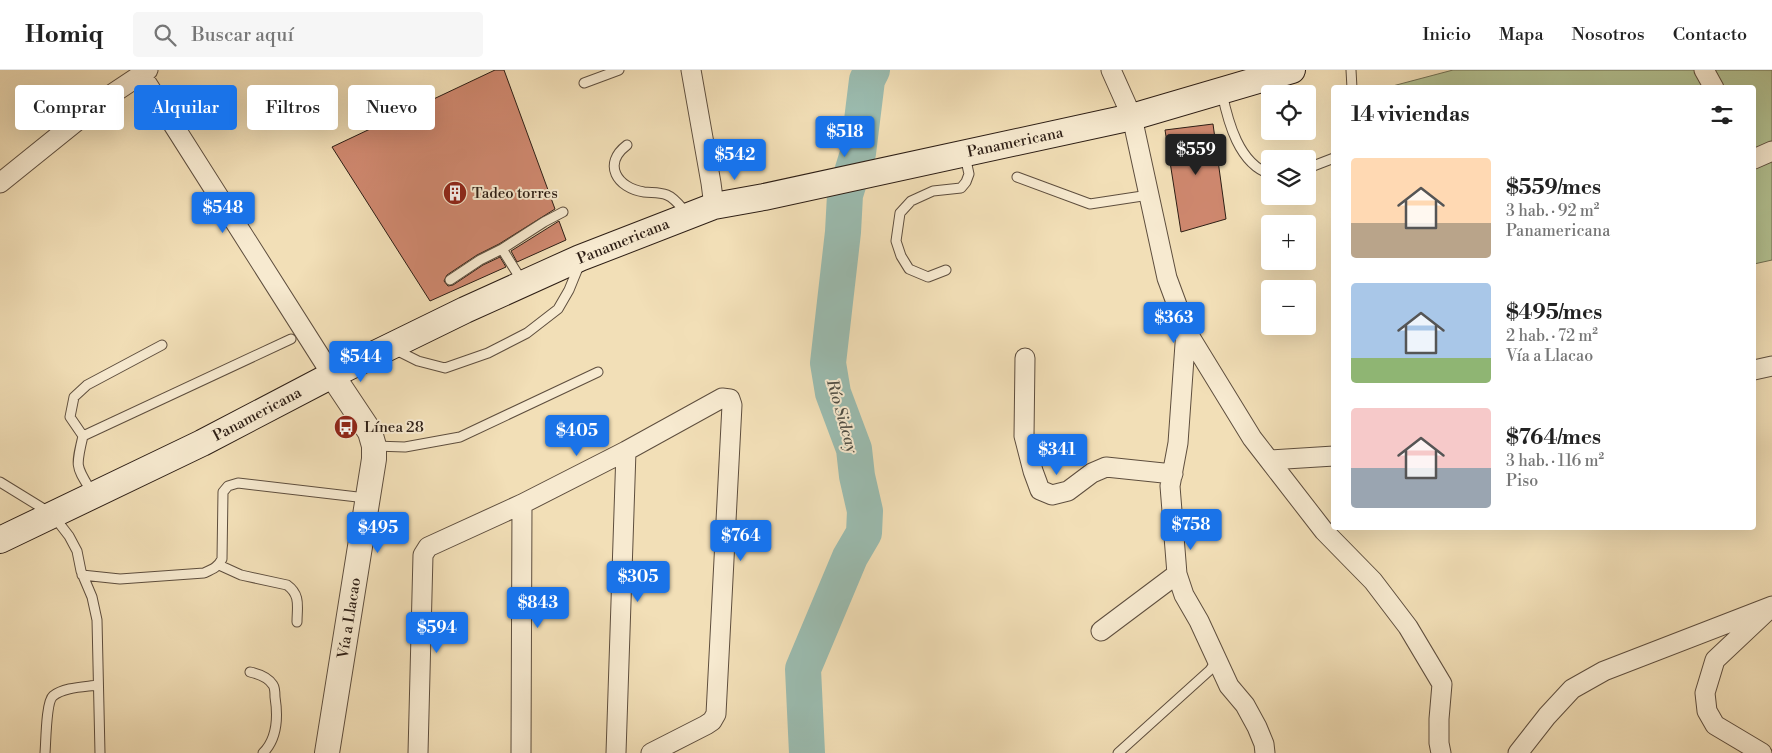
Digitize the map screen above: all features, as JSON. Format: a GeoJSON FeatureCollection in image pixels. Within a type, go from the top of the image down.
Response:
{"type":"FeatureCollection","features":[{"type":"Feature","properties":{"kind":"main road","name":"Panamericana"},"geometry":{"type":"LineString","coordinates":[[0,540],[202,443],[389,347],[523,284],[580,258],[714,206],[936,160],[1132,116],[1292,70]]}},
{"type":"Feature","properties":{"kind":"street"},"geometry":{"type":"LineString","coordinates":[[691,70],[714,206]]}},
{"type":"Feature","properties":{"kind":"street"},"geometry":{"type":"LineString","coordinates":[[1110,70],[1132,116],[1167,278],[1186,328],[1252,438],[1324,531],[1373,581],[1408,626],[1442,684],[1438,719],[1441,753]]}},
{"type":"Feature","properties":{"kind":"street"},"geometry":{"type":"LineString","coordinates":[[1704,70],[1712,85]]}},
{"type":"Feature","properties":{"kind":"street"},"geometry":{"type":"LineString","coordinates":[[0,183],[103,100],[145,72],[332,375]]}},
{"type":"Feature","properties":{"kind":"street"},"geometry":{"type":"LineString","coordinates":[[1186,328],[1178,443],[1170,486],[1177,574],[1184,595],[1218,660],[1229,686],[1245,705],[1257,727],[1264,744],[1265,753]]}},
{"type":"Feature","properties":{"kind":"street"},"geometry":{"type":"LineString","coordinates":[[1025,358],[1024,436],[1040,490],[1052,495],[1068,490],[1092,473],[1106,467],[1173,474]]}},
{"type":"Feature","properties":{"kind":"street"},"geometry":{"type":"LineString","coordinates":[[1756,370],[1772,366]]}},
{"type":"Feature","properties":{"kind":"street","name":"Vía a Llacao"},"geometry":{"type":"LineString","coordinates":[[327,753],[374,459],[374,446],[370,432],[332,375]]}},
{"type":"Feature","properties":{"kind":"street"},"geometry":{"type":"LineString","coordinates":[[418,753],[423,555],[428,547],[522,504],[626,451],[722,398],[730,399],[732,404],[716,714],[706,726],[662,751]]}},
{"type":"Feature","properties":{"kind":"street"},"geometry":{"type":"LineString","coordinates":[[616,753],[626,451]]}},
{"type":"Feature","properties":{"kind":"street"},"geometry":{"type":"LineString","coordinates":[[1269,460],[1331,456]]}},
{"type":"Feature","properties":{"kind":"street"},"geometry":{"type":"LineString","coordinates":[[521,753],[522,504]]}},
{"type":"Feature","properties":{"kind":"street"},"geometry":{"type":"LineString","coordinates":[[1101,631],[1177,574]]}},
{"type":"Feature","properties":{"kind":"street"},"geometry":{"type":"LineString","coordinates":[[1518,753],[1572,689],[1604,671],[1772,606]]}},
{"type":"Feature","properties":{"kind":"street"},"geometry":{"type":"LineString","coordinates":[[1762,753],[1715,725],[1707,711],[1705,692],[1716,660],[1772,606]]}},
{"type":"Feature","properties":{"kind":"lane"},"geometry":{"type":"LineString","coordinates":[[584,83],[618,70]]}},
{"type":"Feature","properties":{"kind":"lane"},"geometry":{"type":"LineString","coordinates":[[1351,70],[1352,85]]}},
{"type":"Feature","properties":{"kind":"lane"},"geometry":{"type":"LineString","coordinates":[[1222,90],[1228,122],[1247,159],[1261,171]]}},
{"type":"Feature","properties":{"kind":"lane"},"geometry":{"type":"LineString","coordinates":[[627,145],[613,161],[614,172],[620,180],[630,188],[643,192],[660,192],[670,196],[688,216]]}},
{"type":"Feature","properties":{"kind":"lane"},"geometry":{"type":"LineString","coordinates":[[946,270],[928,277],[908,269],[896,241],[900,213],[911,201],[933,191],[961,188],[970,174],[965,153]]}},
{"type":"Feature","properties":{"kind":"lane"},"geometry":{"type":"LineString","coordinates":[[1316,165],[1331,159]]}},
{"type":"Feature","properties":{"kind":"lane"},"geometry":{"type":"LineString","coordinates":[[1017,177],[1090,204],[1149,195]]}},
{"type":"Feature","properties":{"kind":"lane"},"geometry":{"type":"LineString","coordinates":[[450,280],[480,260],[564,212]]}},
{"type":"Feature","properties":{"kind":"lane"},"geometry":{"type":"LineString","coordinates":[[502,249],[523,284]]}},
{"type":"Feature","properties":{"kind":"lane"},"geometry":{"type":"LineString","coordinates":[[389,347],[418,360],[445,368],[488,353],[527,333],[558,309],[580,266],[580,258]]}},
{"type":"Feature","properties":{"kind":"lane"},"geometry":{"type":"LineString","coordinates":[[93,494],[77,468],[77,460],[84,436],[290,339]]}},
{"type":"Feature","properties":{"kind":"lane"},"geometry":{"type":"LineString","coordinates":[[84,436],[70,417],[74,397],[88,385],[162,345]]}},
{"type":"Feature","properties":{"kind":"lane"},"geometry":{"type":"LineString","coordinates":[[374,446],[405,447],[460,438],[598,372]]}},
{"type":"Feature","properties":{"kind":"lane"},"geometry":{"type":"LineString","coordinates":[[0,482],[52,514],[77,551],[82,575],[92,596],[97,620],[100,753]]}},
{"type":"Feature","properties":{"kind":"lane"},"geometry":{"type":"LineString","coordinates":[[82,575],[120,579],[204,573],[219,565],[222,559],[223,492],[228,486],[238,483],[368,498]]}},
{"type":"Feature","properties":{"kind":"lane"},"geometry":{"type":"LineString","coordinates":[[219,565],[241,575],[287,585],[297,595],[297,622]]}},
{"type":"Feature","properties":{"kind":"lane"},"geometry":{"type":"LineString","coordinates":[[1118,753],[1210,670],[1218,660]]}},
{"type":"Feature","properties":{"kind":"lane"},"geometry":{"type":"LineString","coordinates":[[250,672],[261,675],[274,686],[277,708],[275,730],[268,748],[263,753]]}},
{"type":"Feature","properties":{"kind":"lane"},"geometry":{"type":"LineString","coordinates":[[45,753],[49,703],[53,696],[65,690],[98,684]]}},
{"type":"Feature","properties":{"kind":"green space"},"geometry":{"type":"Polygon","coordinates":[[[1453,70],[1772,70],[1772,260],[1756,264],[1756,85],[1396,85],[1453,70]]]}},
{"type":"Feature","properties":{"kind":"building","name":"Tadeo torres"},"geometry":{"type":"Polygon","coordinates":[[[495,70],[504,70],[555,209],[499,244],[477,255],[447,275],[444,281],[448,286],[453,285],[483,265],[500,257],[506,267],[430,301],[332,147],[368,130],[435,130],[435,98],[495,70]]]}},
{"type":"Feature","properties":{"kind":"building"},"geometry":{"type":"Polygon","coordinates":[[[1213,124],[1226,219],[1181,232],[1165,130],[1213,124]]]}},
{"type":"Feature","properties":{"kind":"building"},"geometry":{"type":"Polygon","coordinates":[[[559,221],[566,240],[517,262],[511,251],[559,221]]]}},
{"type":"Feature","properties":{"kind":"waterway","name":"Río Sidcay"},"geometry":{"type":"LineString","coordinates":[[807,753],[803,669],[850,557],[864,533],[865,511],[857,476],[854,449],[833,393],[828,363],[843,232],[845,195],[858,153],[867,80],[872,70]]}},
{"type":"Feature","properties":{"kind":"place","name":"Tadeo torres"},"geometry":{"type":"Point","coordinates":[455,193]}},
{"type":"Feature","properties":{"kind":"place","name":"Línea 28"},"geometry":{"type":"Point","coordinates":[346,427]}}]}
